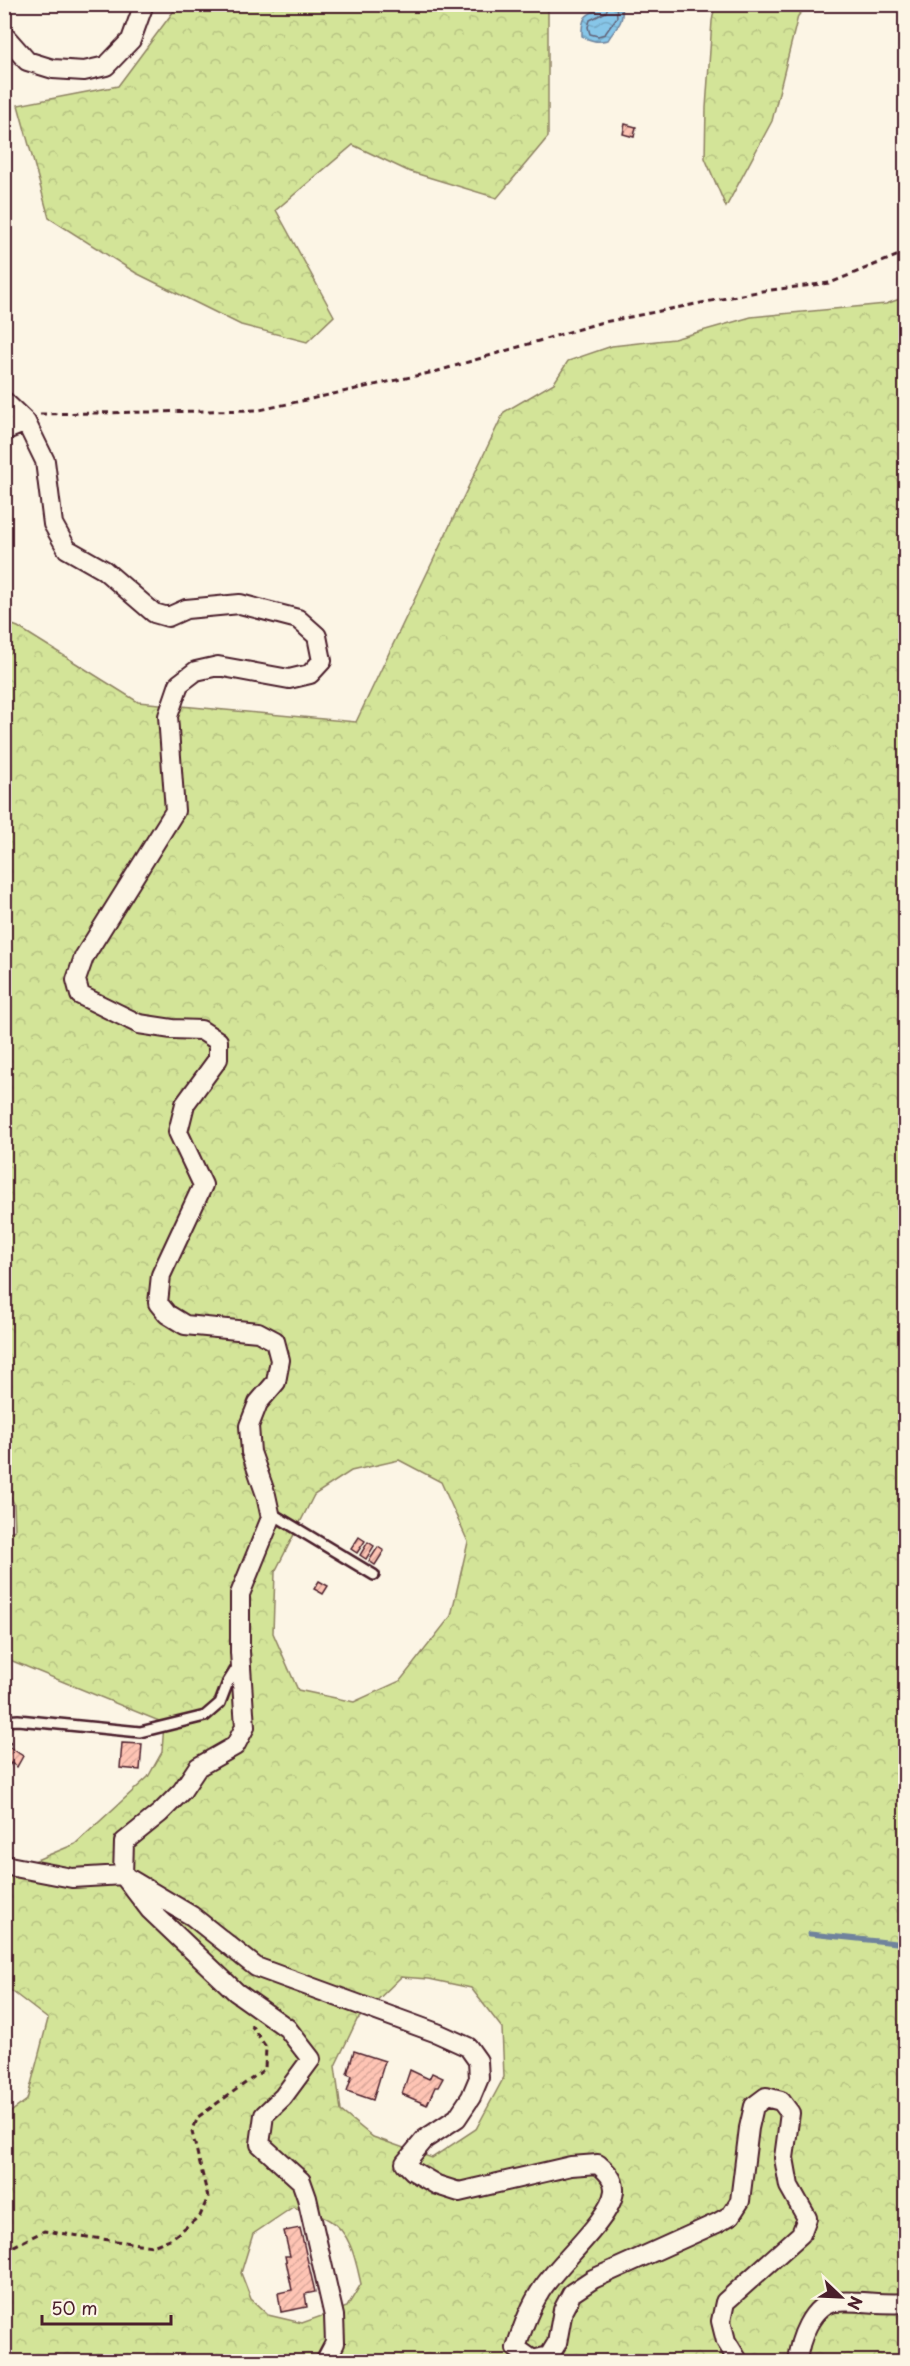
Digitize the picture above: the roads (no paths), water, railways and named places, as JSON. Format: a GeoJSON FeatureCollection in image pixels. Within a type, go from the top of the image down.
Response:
{"type":"FeatureCollection","features":[{"type":"Feature","properties":{"kind":"street"},"geometry":{"type":"LineString","coordinates":[[4,35],[27,61],[53,69],[84,71],[106,66],[130,40],[144,4]]}},
{"type":"Feature","properties":{"kind":"street"},"geometry":{"type":"LineString","coordinates":[[4,401],[26,422],[45,461],[53,524],[67,549],[104,570],[154,614],[168,617],[186,609],[240,604],[298,620],[317,636],[322,661],[310,674],[289,679],[218,666],[196,671],[179,684],[168,716],[176,812],[84,957],[76,980],[80,995],[139,1024],[201,1030],[218,1041],[218,1059],[185,1104],[178,1132],[203,1185],[161,1275],[158,1303],[167,1314],[185,1325],[258,1332],[275,1341],[280,1360],[276,1382],[258,1403],[249,1426],[251,1452],[266,1495],[271,1518],[240,1594],[240,1662],[245,1727],[235,1746],[198,1767],[182,1791],[160,1813],[124,1842],[123,1875],[150,1910],[236,1992],[287,2028],[311,2059],[283,2097],[264,2115],[260,2144],[301,2181],[307,2199],[334,2316],[334,2343],[325,2361]]}},
{"type":"Feature","properties":{"kind":"street"},"geometry":{"type":"LineString","coordinates":[[4,431],[26,422]]}},
{"type":"Feature","properties":{"kind":"street"},"geometry":{"type":"LineString","coordinates":[[4,1865],[72,1878],[123,1875],[192,1916],[256,1967],[437,2033],[468,2047],[478,2061],[479,2078],[471,2097],[457,2118],[425,2139],[405,2163],[413,2171],[437,2185],[459,2192],[571,2166],[598,2164],[610,2175],[614,2190],[607,2210],[540,2291],[522,2328],[516,2348],[533,2360],[549,2356],[557,2343],[563,2310],[572,2293],[593,2279],[731,2215],[740,2201],[754,2106],[766,2097],[781,2101],[790,2113],[784,2158],[789,2186],[807,2218],[801,2234],[725,2302],[721,2321],[726,2341],[739,2361]]}},
{"type":"Feature","properties":{"kind":"street"},"geometry":{"type":"LineString","coordinates":[[797,2361],[804,2331],[817,2312],[833,2302],[906,2303]]}},
{"type":"Feature","properties":{"kind":"lane"},"geometry":{"type":"LineString","coordinates":[[270,1512],[374,1575]]}},
{"type":"Feature","properties":{"kind":"lane"},"geometry":{"type":"LineString","coordinates":[[4,1721],[18,1720],[140,1732],[205,1716],[220,1703],[228,1682],[240,1662]]}},
{"type":"Feature","properties":{"kind":"water"},"geometry":{"type":"Polygon","coordinates":[[[607,4],[622,6],[621,21],[608,40],[595,41],[582,36],[585,18],[591,12],[607,4]]]}},
{"type":"Feature","properties":{"kind":"waterway"},"geometry":{"type":"LineString","coordinates":[[810,1934],[906,1944]]}}]}
